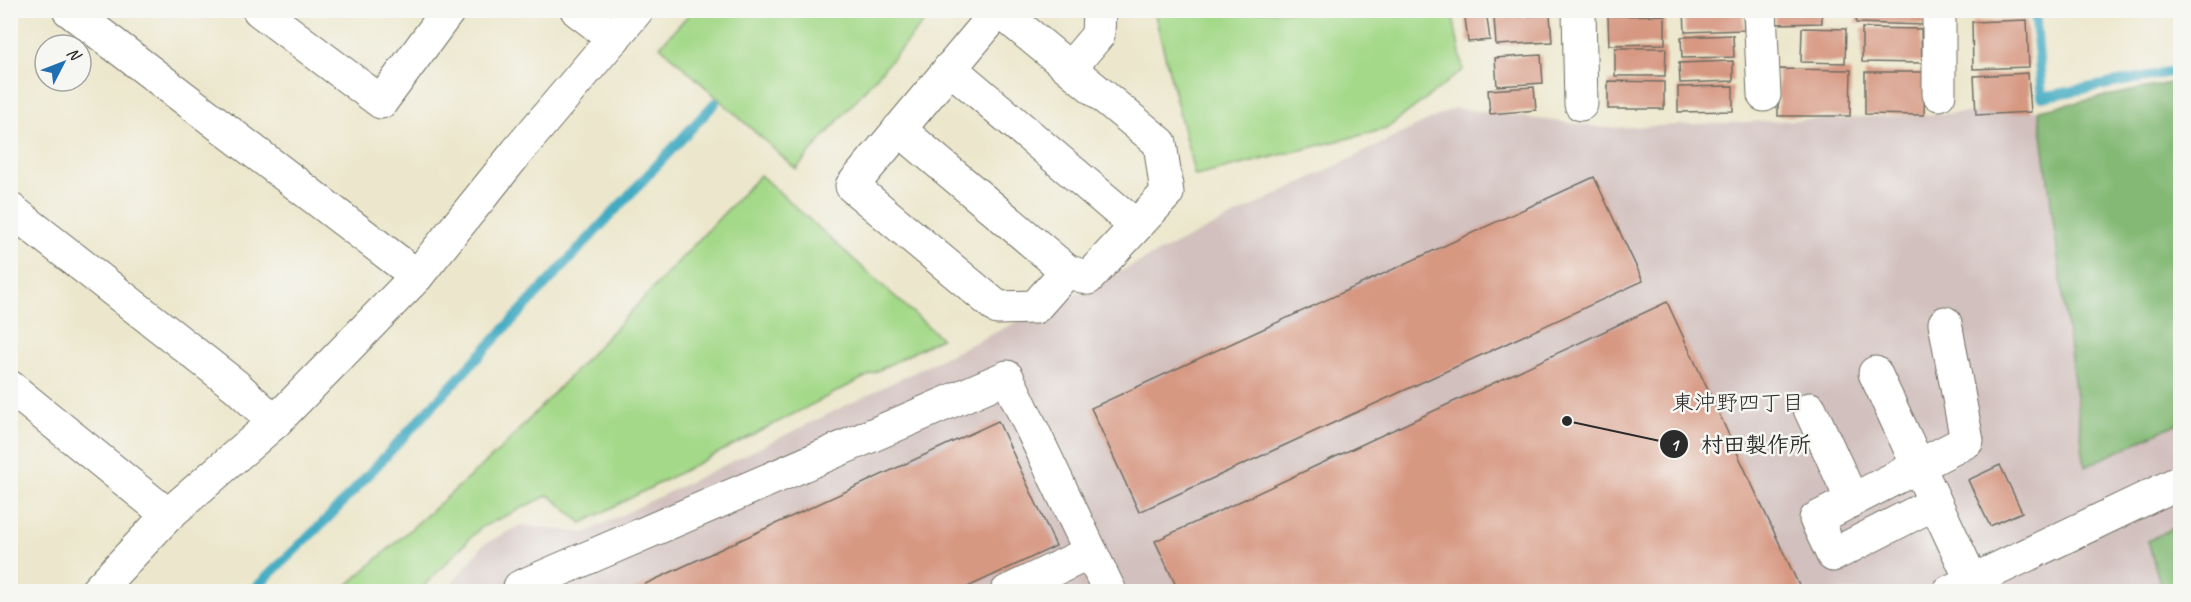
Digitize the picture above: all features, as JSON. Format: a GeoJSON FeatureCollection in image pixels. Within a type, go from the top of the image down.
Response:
{"type":"FeatureCollection","features":[{"type":"Feature","properties":{"kind":"street"},"geometry":{"type":"LineString","coordinates":[[69,10],[417,276]]}},
{"type":"Feature","properties":{"kind":"street"},"geometry":{"type":"LineString","coordinates":[[259,10],[381,102],[449,10]]}},
{"type":"Feature","properties":{"kind":"street"},"geometry":{"type":"LineString","coordinates":[[577,10],[614,38]]}},
{"type":"Feature","properties":{"kind":"street"},"geometry":{"type":"LineString","coordinates":[[96,591],[168,515],[275,422],[417,276],[517,152],[637,10]]}},
{"type":"Feature","properties":{"kind":"street"},"geometry":{"type":"LineString","coordinates":[[899,129],[1067,271],[1088,278],[1167,193],[1160,142],[999,10],[899,129],[852,186],[998,308],[1035,307],[1067,271]]}},
{"type":"Feature","properties":{"kind":"street"},"geometry":{"type":"LineString","coordinates":[[1070,68],[1098,35],[1099,10]]}},
{"type":"Feature","properties":{"kind":"street"},"geometry":{"type":"LineString","coordinates":[[1579,10],[1581,104]]}},
{"type":"Feature","properties":{"kind":"street"},"geometry":{"type":"LineString","coordinates":[[1760,10],[1764,95]]}},
{"type":"Feature","properties":{"kind":"street"},"geometry":{"type":"LineString","coordinates":[[1939,10],[1939,94]]}},
{"type":"Feature","properties":{"kind":"street"},"geometry":{"type":"LineString","coordinates":[[950,68],[1136,226]]}},
{"type":"Feature","properties":{"kind":"street"},"geometry":{"type":"LineString","coordinates":[[10,209],[236,386],[275,422]]}},
{"type":"Feature","properties":{"kind":"street"},"geometry":{"type":"LineString","coordinates":[[1935,503],[1833,555],[1816,519],[1967,441],[1945,323]]}},
{"type":"Feature","properties":{"kind":"street"},"geometry":{"type":"LineString","coordinates":[[1875,373],[1935,503],[1966,588],[2181,482]]}},
{"type":"Feature","properties":{"kind":"street"},"geometry":{"type":"LineString","coordinates":[[522,591],[520,587],[1007,377],[1110,591]]}},
{"type":"Feature","properties":{"kind":"street"},"geometry":{"type":"LineString","coordinates":[[10,387],[168,515]]}},
{"type":"Feature","properties":{"kind":"street"},"geometry":{"type":"LineString","coordinates":[[1810,409],[1852,500]]}},
{"type":"Feature","properties":{"kind":"street"},"geometry":{"type":"LineString","coordinates":[[1007,591],[1091,552]]}},
{"type":"Feature","properties":{"kind":"shaded area"},"geometry":{"type":"Polygon","coordinates":[[[2180,81],[2180,591],[445,592],[484,544],[521,525],[585,533],[1454,108],[1608,128],[2039,110],[2180,81]]]}},
{"type":"Feature","properties":{"kind":"green space"},"geometry":{"type":"Polygon","coordinates":[[[927,10],[932,13],[796,169],[660,46],[692,11],[927,10]]]}},
{"type":"Feature","properties":{"kind":"green space"},"geometry":{"type":"Polygon","coordinates":[[[1154,11],[1452,11],[1463,70],[1386,129],[1195,176],[1154,11]]]}},
{"type":"Feature","properties":{"kind":"green space"},"geometry":{"type":"Polygon","coordinates":[[[2180,81],[2180,422],[2085,467],[2039,110],[2180,81]]]}},
{"type":"Feature","properties":{"kind":"green space"},"geometry":{"type":"Polygon","coordinates":[[[760,175],[941,338],[582,523],[549,495],[480,528],[419,591],[341,591],[500,450],[760,175]]]}},
{"type":"Feature","properties":{"kind":"green space"},"geometry":{"type":"Polygon","coordinates":[[[2180,524],[2180,591],[2162,591],[2148,541],[2180,524]]]}},
{"type":"Feature","properties":{"kind":"building"},"geometry":{"type":"Polygon","coordinates":[[[1464,10],[1486,10],[1490,40],[1468,42],[1464,10]]]}},
{"type":"Feature","properties":{"kind":"building"},"geometry":{"type":"Polygon","coordinates":[[[1489,10],[1534,10],[1534,12],[1489,15],[1489,10]]]}},
{"type":"Feature","properties":{"kind":"building"},"geometry":{"type":"Polygon","coordinates":[[[1684,10],[1743,10],[1744,30],[1685,32],[1684,10]]]}},
{"type":"Feature","properties":{"kind":"building"},"geometry":{"type":"Polygon","coordinates":[[[1774,10],[1821,10],[1822,23],[1775,24],[1774,10]]]}},
{"type":"Feature","properties":{"kind":"building"},"geometry":{"type":"Polygon","coordinates":[[[1857,10],[1925,10],[1925,25],[1856,23],[1857,10]]]}},
{"type":"Feature","properties":{"kind":"building"},"geometry":{"type":"Polygon","coordinates":[[[1966,10],[2012,10],[2012,12],[1966,14],[1966,10]]]}},
{"type":"Feature","properties":{"kind":"building"},"geometry":{"type":"Polygon","coordinates":[[[1550,15],[1552,42],[1496,45],[1494,18],[1550,15]]]}},
{"type":"Feature","properties":{"kind":"building"},"geometry":{"type":"Polygon","coordinates":[[[1665,15],[1665,44],[1609,45],[1608,16],[1665,15]]]}},
{"type":"Feature","properties":{"kind":"building"},"geometry":{"type":"Polygon","coordinates":[[[2027,20],[2029,67],[1973,69],[1972,22],[2027,20]]]}},
{"type":"Feature","properties":{"kind":"building"},"geometry":{"type":"Polygon","coordinates":[[[1802,28],[1846,29],[1845,63],[1801,62],[1802,28]]]}},
{"type":"Feature","properties":{"kind":"building"},"geometry":{"type":"Polygon","coordinates":[[[1862,28],[1921,29],[1922,63],[1862,62],[1862,28]]]}},
{"type":"Feature","properties":{"kind":"building"},"geometry":{"type":"Polygon","coordinates":[[[1733,35],[1734,57],[1682,58],[1681,37],[1733,35]]]}},
{"type":"Feature","properties":{"kind":"building"},"geometry":{"type":"Polygon","coordinates":[[[1615,48],[1666,48],[1665,76],[1615,76],[1615,48]]]}},
{"type":"Feature","properties":{"kind":"building"},"geometry":{"type":"Polygon","coordinates":[[[1541,55],[1543,83],[1497,86],[1495,58],[1541,55]]]}},
{"type":"Feature","properties":{"kind":"building"},"geometry":{"type":"Polygon","coordinates":[[[1733,61],[1733,81],[1680,83],[1679,63],[1733,61]]]}},
{"type":"Feature","properties":{"kind":"building"},"geometry":{"type":"Polygon","coordinates":[[[1778,69],[1851,70],[1850,116],[1778,116],[1778,69]]]}},
{"type":"Feature","properties":{"kind":"building"},"geometry":{"type":"Polygon","coordinates":[[[1865,72],[1925,72],[1924,115],[1865,114],[1865,72]]]}},
{"type":"Feature","properties":{"kind":"building"},"geometry":{"type":"Polygon","coordinates":[[[2028,73],[2031,112],[1976,115],[1974,76],[2028,73]]]}},
{"type":"Feature","properties":{"kind":"building"},"geometry":{"type":"Polygon","coordinates":[[[1608,81],[1664,82],[1664,109],[1608,109],[1608,81]]]}},
{"type":"Feature","properties":{"kind":"building"},"geometry":{"type":"Polygon","coordinates":[[[1733,86],[1733,111],[1678,112],[1678,87],[1733,86]]]}},
{"type":"Feature","properties":{"kind":"building"},"geometry":{"type":"Polygon","coordinates":[[[1534,87],[1536,110],[1490,114],[1488,90],[1534,87]]]}},
{"type":"Feature","properties":{"kind":"building"},"geometry":{"type":"Polygon","coordinates":[[[1594,177],[1643,281],[1139,512],[1091,408],[1594,177]]]}},
{"type":"Feature","properties":{"kind":"building"},"geometry":{"type":"Polygon","coordinates":[[[1667,302],[1802,592],[1179,592],[1155,541],[1667,302]]]}},
{"type":"Feature","properties":{"kind":"building"},"geometry":{"type":"Polygon","coordinates":[[[998,421],[1056,546],[957,592],[628,592],[998,421]]]}},
{"type":"Feature","properties":{"kind":"building"},"geometry":{"type":"Polygon","coordinates":[[[2000,465],[2022,512],[1990,526],[1968,480],[2000,465]]]}},
{"type":"Feature","properties":{"kind":"waterway"},"geometry":{"type":"LineString","coordinates":[[2035,10],[2042,97],[2180,70]]}},
{"type":"Feature","properties":{"kind":"waterway"},"geometry":{"type":"LineString","coordinates":[[251,592],[326,520],[715,103]]}},
{"type":"Feature","properties":{"kind":"place","name":"村田製作所"},"geometry":{"type":"Point","coordinates":[1567,421]}},
{"type":"Feature","properties":{"kind":"district","name":"東沖野四丁目"},"geometry":{"type":"Point","coordinates":[1738,403]}}]}
